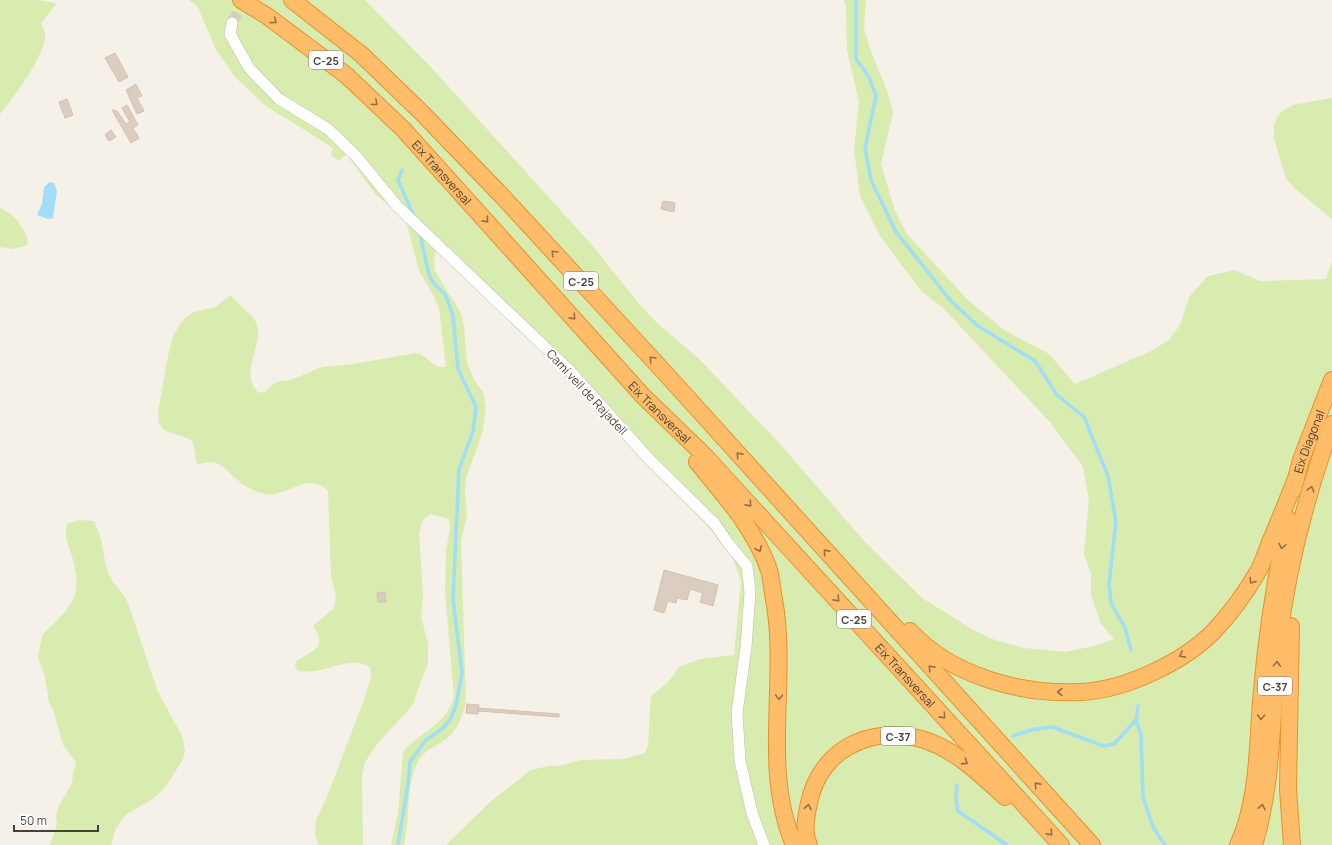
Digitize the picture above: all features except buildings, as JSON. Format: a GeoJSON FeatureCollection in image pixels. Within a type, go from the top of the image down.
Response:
{"type":"FeatureCollection","features":[{"type":"Feature","properties":{"kind":"highway","name":"Eix Transversal"},"geometry":{"type":"LineString","coordinates":[[241,0],[267,16],[346,75],[403,129],[643,396],[705,456],[1061,845]]}},
{"type":"Feature","properties":{"kind":"highway","name":"Eix Transversal"},"geometry":{"type":"LineString","coordinates":[[292,0],[362,55],[423,114],[502,196],[650,357],[1092,845]]}},
{"type":"Feature","properties":{"kind":"highway","name":"Eix Diagonal"},"geometry":{"type":"LineString","coordinates":[[1295,481],[1301,460],[1332,380]]}},
{"type":"Feature","properties":{"kind":"highway"},"geometry":{"type":"LineString","coordinates":[[643,396],[735,508],[754,539],[769,570],[778,618],[780,658],[777,757],[784,816],[794,845]]}},
{"type":"Feature","properties":{"kind":"highway","name":"Eix Diagonal"},"geometry":{"type":"LineString","coordinates":[[1300,527],[1319,461],[1332,424]]}},
{"type":"Feature","properties":{"kind":"highway","name":"C-37"},"geometry":{"type":"LineString","coordinates":[[852,581],[897,617],[917,638],[940,656],[979,677],[1048,692],[1082,692],[1114,686],[1142,677],[1189,652],[1213,632],[1233,608],[1258,572],[1295,481]]}},
{"type":"Feature","properties":{"kind":"highway","name":"C-37"},"geometry":{"type":"LineString","coordinates":[[1238,845],[1253,792],[1259,745],[1266,644],[1278,569],[1295,481]]}},
{"type":"Feature","properties":{"kind":"highway"},"geometry":{"type":"LineString","coordinates":[[1292,845],[1288,789],[1289,646],[1300,527]]}},
{"type":"Feature","properties":{"kind":"highway","name":"C-37"},"geometry":{"type":"LineString","coordinates":[[1254,845],[1265,796],[1271,746],[1278,646],[1284,594],[1300,527]]}},
{"type":"Feature","properties":{"kind":"highway","name":"C-37"},"geometry":{"type":"LineString","coordinates":[[809,845],[805,826],[807,812],[811,792],[822,770],[855,742],[877,736],[906,736],[922,739],[948,751],[974,768],[1013,805],[1037,819]]}},
{"type":"Feature","properties":{"kind":"street","name":"Camí vell de Rajadell"},"geometry":{"type":"LineString","coordinates":[[232,22],[230,34],[235,46],[254,73],[279,99],[328,129],[356,156],[397,206],[570,371],[649,459],[715,524],[747,566],[750,592],[746,647],[737,713],[738,737],[741,768],[752,813],[764,845]]}},
{"type":"Feature","properties":{"kind":"green space"},"geometry":{"type":"Polygon","coordinates":[[[0,0],[37,0],[57,3],[41,23],[45,36],[39,56],[19,88],[0,114],[0,0]]]}},
{"type":"Feature","properties":{"kind":"green space"},"geometry":{"type":"Polygon","coordinates":[[[189,0],[365,0],[428,64],[591,244],[640,305],[658,324],[699,359],[780,444],[865,542],[922,598],[975,631],[995,640],[1024,648],[1065,652],[1094,646],[1114,639],[1101,624],[1091,595],[1091,574],[1084,554],[1089,500],[1083,467],[1050,422],[942,307],[921,291],[880,236],[860,196],[854,150],[859,102],[847,50],[846,7],[844,0],[866,0],[864,28],[869,46],[888,93],[893,113],[881,164],[895,211],[906,233],[968,300],[1004,330],[1049,354],[1075,384],[1149,352],[1169,340],[1180,325],[1190,296],[1208,276],[1235,270],[1260,281],[1326,279],[1332,261],[1332,845],[446,845],[490,802],[531,770],[549,766],[559,766],[582,760],[624,759],[645,753],[648,745],[651,696],[668,682],[679,667],[700,659],[734,655],[741,581],[733,559],[713,532],[533,342],[436,249],[434,262],[435,271],[461,313],[464,327],[467,363],[474,380],[483,392],[486,407],[483,431],[466,478],[465,491],[467,515],[461,542],[466,702],[461,719],[452,734],[426,752],[418,761],[411,781],[404,845],[391,845],[398,814],[403,752],[440,721],[451,706],[454,696],[445,592],[446,550],[450,528],[449,519],[430,514],[423,520],[419,533],[423,597],[421,616],[428,644],[428,663],[412,706],[378,743],[365,762],[362,776],[363,845],[319,845],[315,835],[316,820],[327,797],[365,697],[371,677],[370,667],[361,663],[343,664],[306,672],[297,670],[295,666],[296,662],[313,651],[319,644],[318,633],[313,626],[334,608],[336,597],[331,575],[328,491],[320,485],[312,483],[297,486],[275,494],[267,494],[245,486],[221,465],[211,462],[197,465],[193,443],[190,439],[164,430],[159,423],[158,412],[168,356],[173,336],[183,320],[194,312],[215,307],[231,295],[253,317],[257,325],[258,334],[252,360],[251,378],[253,386],[259,393],[266,391],[276,382],[291,380],[322,367],[354,364],[415,353],[441,367],[446,366],[439,309],[434,296],[419,271],[406,220],[376,195],[346,154],[339,161],[331,155],[333,148],[266,106],[235,77],[215,48],[198,7],[189,0]]]}},
{"type":"Feature","properties":{"kind":"green space"},"geometry":{"type":"Polygon","coordinates":[[[1332,98],[1332,219],[1294,188],[1286,178],[1274,139],[1274,124],[1281,112],[1293,105],[1332,98]]]}},
{"type":"Feature","properties":{"kind":"green space"},"geometry":{"type":"Polygon","coordinates":[[[0,208],[10,214],[21,226],[28,242],[26,246],[12,249],[0,247],[0,208]]]}},
{"type":"Feature","properties":{"kind":"green space"},"geometry":{"type":"Polygon","coordinates":[[[79,520],[93,521],[97,527],[109,574],[128,603],[158,692],[182,736],[185,750],[183,759],[167,785],[154,798],[126,815],[116,828],[111,845],[50,845],[57,824],[56,815],[59,806],[71,785],[76,762],[63,745],[54,712],[49,703],[45,676],[38,658],[42,635],[61,617],[68,608],[76,591],[75,568],[67,542],[66,532],[67,524],[79,520]]]}},
{"type":"Feature","properties":{"kind":"water"},"geometry":{"type":"Polygon","coordinates":[[[50,182],[54,183],[57,191],[53,218],[48,219],[37,215],[42,204],[44,187],[50,182]]]}},
{"type":"Feature","properties":{"kind":"waterway"},"geometry":{"type":"LineString","coordinates":[[856,0],[856,59],[869,77],[876,96],[865,148],[871,180],[896,232],[951,301],[978,326],[1035,361],[1057,395],[1084,417],[1108,476],[1116,522],[1109,584],[1111,603],[1125,628],[1131,650]]}},
{"type":"Feature","properties":{"kind":"waterway"},"geometry":{"type":"LineString","coordinates":[[402,170],[398,180],[414,217]]}},
{"type":"Feature","properties":{"kind":"waterway"},"geometry":{"type":"LineString","coordinates":[[398,845],[410,762],[426,740],[442,729],[450,720],[456,706],[462,673],[453,599],[459,469],[473,432],[476,407],[458,369],[453,315],[445,294],[435,285],[429,275],[420,234]]}},
{"type":"Feature","properties":{"kind":"waterway"},"geometry":{"type":"LineString","coordinates":[[1138,706],[1136,720],[1141,735],[1143,797],[1153,827],[1165,845]]}},
{"type":"Feature","properties":{"kind":"waterway"},"geometry":{"type":"LineString","coordinates":[[1013,736],[1031,730],[1052,727],[1104,746],[1114,744],[1136,720]]}},
{"type":"Feature","properties":{"kind":"waterway"},"geometry":{"type":"LineString","coordinates":[[957,785],[956,798],[958,811],[1007,845]]}},
{"type":"Feature","properties":{"kind":"tunnel"},"geometry":{"type":"LineString","coordinates":[[232,23],[244,0]]}}]}
